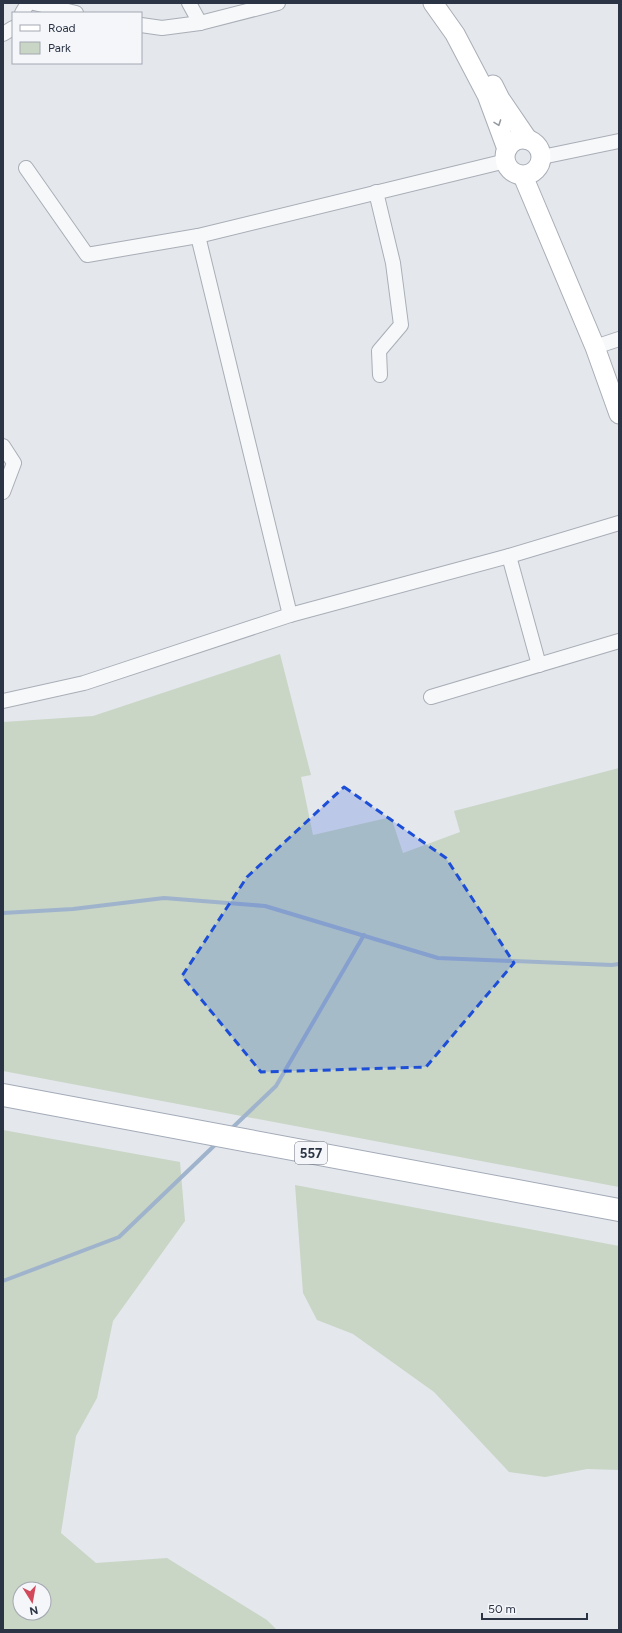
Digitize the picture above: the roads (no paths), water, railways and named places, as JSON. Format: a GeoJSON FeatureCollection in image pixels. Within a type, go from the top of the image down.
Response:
{"type":"FeatureCollection","features":[{"type":"Feature","properties":{"kind":"main road","name":"557"},"geometry":{"type":"LineString","coordinates":[[3,1095],[619,1210]]}},
{"type":"Feature","properties":{"kind":"street"},"geometry":{"type":"LineString","coordinates":[[23,12],[28,3]]}},
{"type":"Feature","properties":{"kind":"street"},"geometry":{"type":"LineString","coordinates":[[34,3],[72,12]]}},
{"type":"Feature","properties":{"kind":"street"},"geometry":{"type":"LineString","coordinates":[[189,3],[200,23]]}},
{"type":"Feature","properties":{"kind":"street"},"geometry":{"type":"LineString","coordinates":[[142,25],[162,28],[200,23],[278,3]]}},
{"type":"Feature","properties":{"kind":"street"},"geometry":{"type":"LineString","coordinates":[[433,3],[455,34],[487,95],[512,171],[523,176],[594,347],[619,414]]}},
{"type":"Feature","properties":{"kind":"street"},"geometry":{"type":"LineString","coordinates":[[449,3],[500,99],[528,140],[538,146],[542,157],[538,168],[534,172],[523,176]]}},
{"type":"Feature","properties":{"kind":"street"},"geometry":{"type":"LineString","coordinates":[[3,34],[12,29]]}},
{"type":"Feature","properties":{"kind":"street"},"geometry":{"type":"LineString","coordinates":[[26,168],[87,255],[198,236],[376,192],[506,155],[516,141],[528,140]]}},
{"type":"Feature","properties":{"kind":"street"},"geometry":{"type":"LineString","coordinates":[[542,157],[619,141]]}},
{"type":"Feature","properties":{"kind":"street"},"geometry":{"type":"LineString","coordinates":[[376,192],[393,263],[401,325],[379,351],[380,375]]}},
{"type":"Feature","properties":{"kind":"street"},"geometry":{"type":"LineString","coordinates":[[198,236],[290,615]]}},
{"type":"Feature","properties":{"kind":"street"},"geometry":{"type":"LineString","coordinates":[[594,347],[619,339]]}},
{"type":"Feature","properties":{"kind":"street"},"geometry":{"type":"LineString","coordinates":[[3,446],[14,463],[3,492]]}},
{"type":"Feature","properties":{"kind":"street"},"geometry":{"type":"LineString","coordinates":[[3,701],[84,683],[290,615],[509,556],[619,523]]}},
{"type":"Feature","properties":{"kind":"street"},"geometry":{"type":"LineString","coordinates":[[509,556],[539,665]]}},
{"type":"Feature","properties":{"kind":"street"},"geometry":{"type":"LineString","coordinates":[[431,697],[619,641]]}},
{"type":"Feature","properties":{"kind":"waterway"},"geometry":{"type":"LineString","coordinates":[[3,913],[73,909],[164,898],[265,906],[438,958],[612,965],[619,964]]}},
{"type":"Feature","properties":{"kind":"waterway"},"geometry":{"type":"LineString","coordinates":[[230,1130],[276,1086],[364,935]]}},
{"type":"Feature","properties":{"kind":"waterway"},"geometry":{"type":"LineString","coordinates":[[3,1281],[119,1237],[217,1143]]}}]}
